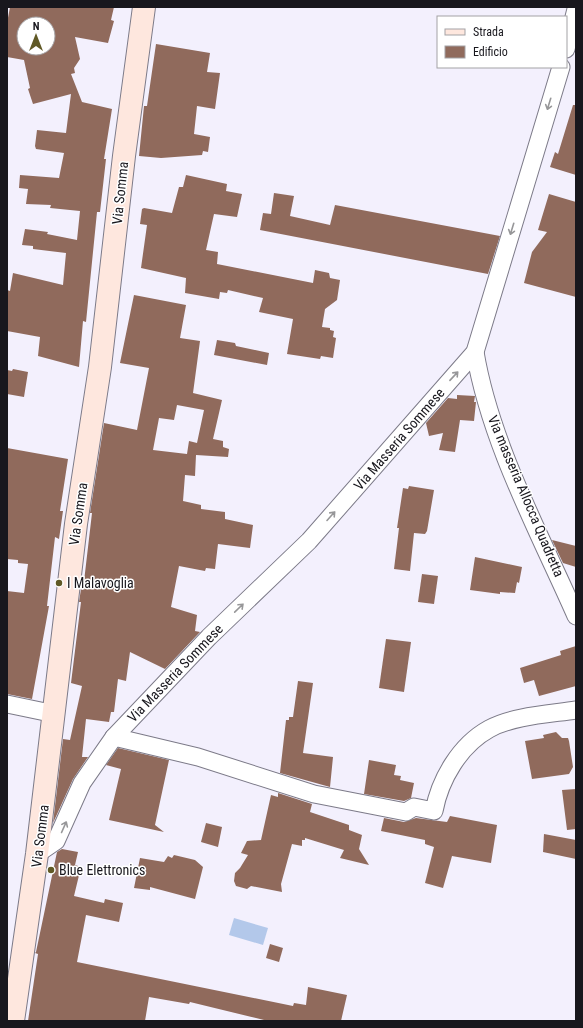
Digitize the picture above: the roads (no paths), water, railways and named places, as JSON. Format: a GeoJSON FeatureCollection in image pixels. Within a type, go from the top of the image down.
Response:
{"type":"FeatureCollection","features":[{"type":"Feature","properties":{"kind":"street","name":"Via Somma"},"geometry":{"type":"LineString","coordinates":[[13,1021],[55,714],[76,524],[100,367],[124,156],[144,7]]}},
{"type":"Feature","properties":{"kind":"street"},"geometry":{"type":"LineString","coordinates":[[567,45],[576,9]]}},
{"type":"Feature","properties":{"kind":"street","name":"Via Masseria Sommese"},"geometry":{"type":"LineString","coordinates":[[37,854],[56,841],[82,783],[114,737],[209,637],[309,541],[475,352],[561,68]]}},
{"type":"Feature","properties":{"kind":"street","name":"Via masseria Allocca Quadretta"},"geometry":{"type":"LineString","coordinates":[[475,352],[479,375],[497,435],[534,524],[576,616]]}},
{"type":"Feature","properties":{"kind":"street"},"geometry":{"type":"LineString","coordinates":[[7,704],[55,714]]}},
{"type":"Feature","properties":{"kind":"street","name":"Via Masseria Sommese"},"geometry":{"type":"LineString","coordinates":[[114,737],[198,757],[314,794],[406,812],[414,807],[434,811],[436,796],[444,778],[454,763],[479,735],[490,728],[503,723],[576,710]]}},
{"type":"Feature","properties":{"kind":"water"},"geometry":{"type":"Polygon","coordinates":[[[234,918],[268,928],[263,945],[229,935],[234,918]]]}},
{"type":"Feature","properties":{"kind":"place","name":"I Malavoglia"},"geometry":{"type":"Point","coordinates":[59,583]}},
{"type":"Feature","properties":{"kind":"place","name":"Blue Elettronics"},"geometry":{"type":"Point","coordinates":[51,870]}}]}
